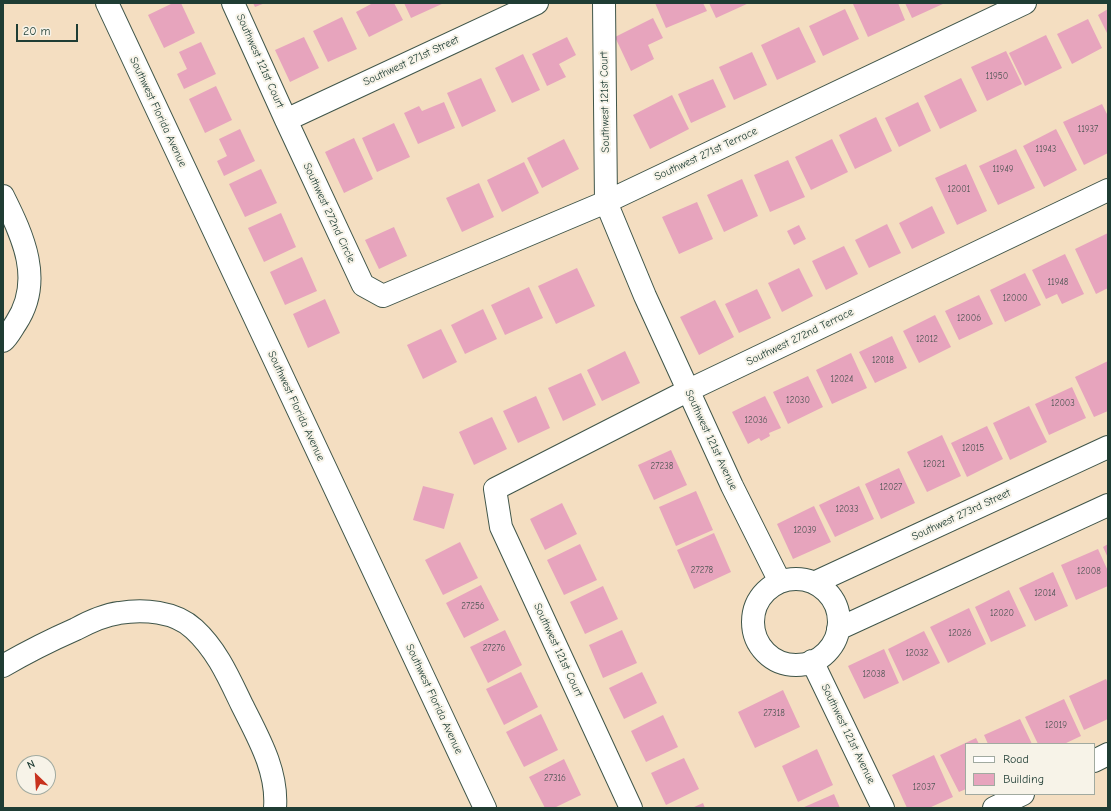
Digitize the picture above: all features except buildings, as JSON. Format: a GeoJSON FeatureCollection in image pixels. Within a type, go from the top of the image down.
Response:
{"type":"FeatureCollection","features":[{"type":"Feature","properties":{"kind":"street","name":"Southwest Florida Avenue"},"geometry":{"type":"LineString","coordinates":[[107,3],[485,808]]}},
{"type":"Feature","properties":{"kind":"street","name":"Southwest 121st Court"},"geometry":{"type":"LineString","coordinates":[[233,3],[286,120]]}},
{"type":"Feature","properties":{"kind":"street","name":"Southwest 271st Street"},"geometry":{"type":"LineString","coordinates":[[286,120],[537,3]]}},
{"type":"Feature","properties":{"kind":"street","name":"Southwest 121st Court"},"geometry":{"type":"LineString","coordinates":[[604,3],[606,202]]}},
{"type":"Feature","properties":{"kind":"street","name":"Southwest 271st Terrace"},"geometry":{"type":"LineString","coordinates":[[383,296],[606,202],[1025,3]]}},
{"type":"Feature","properties":{"kind":"street","name":"Southwest 272nd Circle"},"geometry":{"type":"LineString","coordinates":[[286,120],[363,285],[383,296]]}},
{"type":"Feature","properties":{"kind":"street","name":"Southwest 272nd Terrace"},"geometry":{"type":"LineString","coordinates":[[495,489],[689,390],[1108,190]]}},
{"type":"Feature","properties":{"kind":"street"},"geometry":{"type":"LineString","coordinates":[[3,196],[22,237],[26,248],[30,270],[28,293],[20,317],[3,340]]}},
{"type":"Feature","properties":{"kind":"street","name":"Southwest 121st Avenue"},"geometry":{"type":"LineString","coordinates":[[606,202],[645,296],[732,486],[780,582]]}},
{"type":"Feature","properties":{"kind":"street","name":"Southwest 273rd Street"},"geometry":{"type":"LineString","coordinates":[[814,583],[1106,454]]}},
{"type":"Feature","properties":{"kind":"street","name":"Southwest 121st Court"},"geometry":{"type":"LineString","coordinates":[[495,489],[501,527],[631,808]]}},
{"type":"Feature","properties":{"kind":"street"},"geometry":{"type":"LineString","coordinates":[[838,629],[1108,505]]}},
{"type":"Feature","properties":{"kind":"street"},"geometry":{"type":"LineString","coordinates":[[797,578],[814,583],[823,588],[832,598],[838,611],[838,629],[835,640],[827,651],[816,660],[802,664],[788,664],[775,659],[764,650],[756,639],[752,625],[754,611],[760,598],[770,587],[780,582],[797,578]]}},
{"type":"Feature","properties":{"kind":"street"},"geometry":{"type":"LineString","coordinates":[[3,665],[61,635],[117,613],[139,611],[174,617],[193,628],[210,646],[223,666],[270,764],[274,785],[275,808]]}},
{"type":"Feature","properties":{"kind":"street","name":"Southwest 121st Avenue"},"geometry":{"type":"LineString","coordinates":[[812,661],[883,808]]}},
{"type":"Feature","properties":{"kind":"street"},"geometry":{"type":"LineString","coordinates":[[1095,760],[1108,754]]}},
{"type":"Feature","properties":{"kind":"street"},"geometry":{"type":"LineString","coordinates":[[994,808],[1021,795]]}}]}
